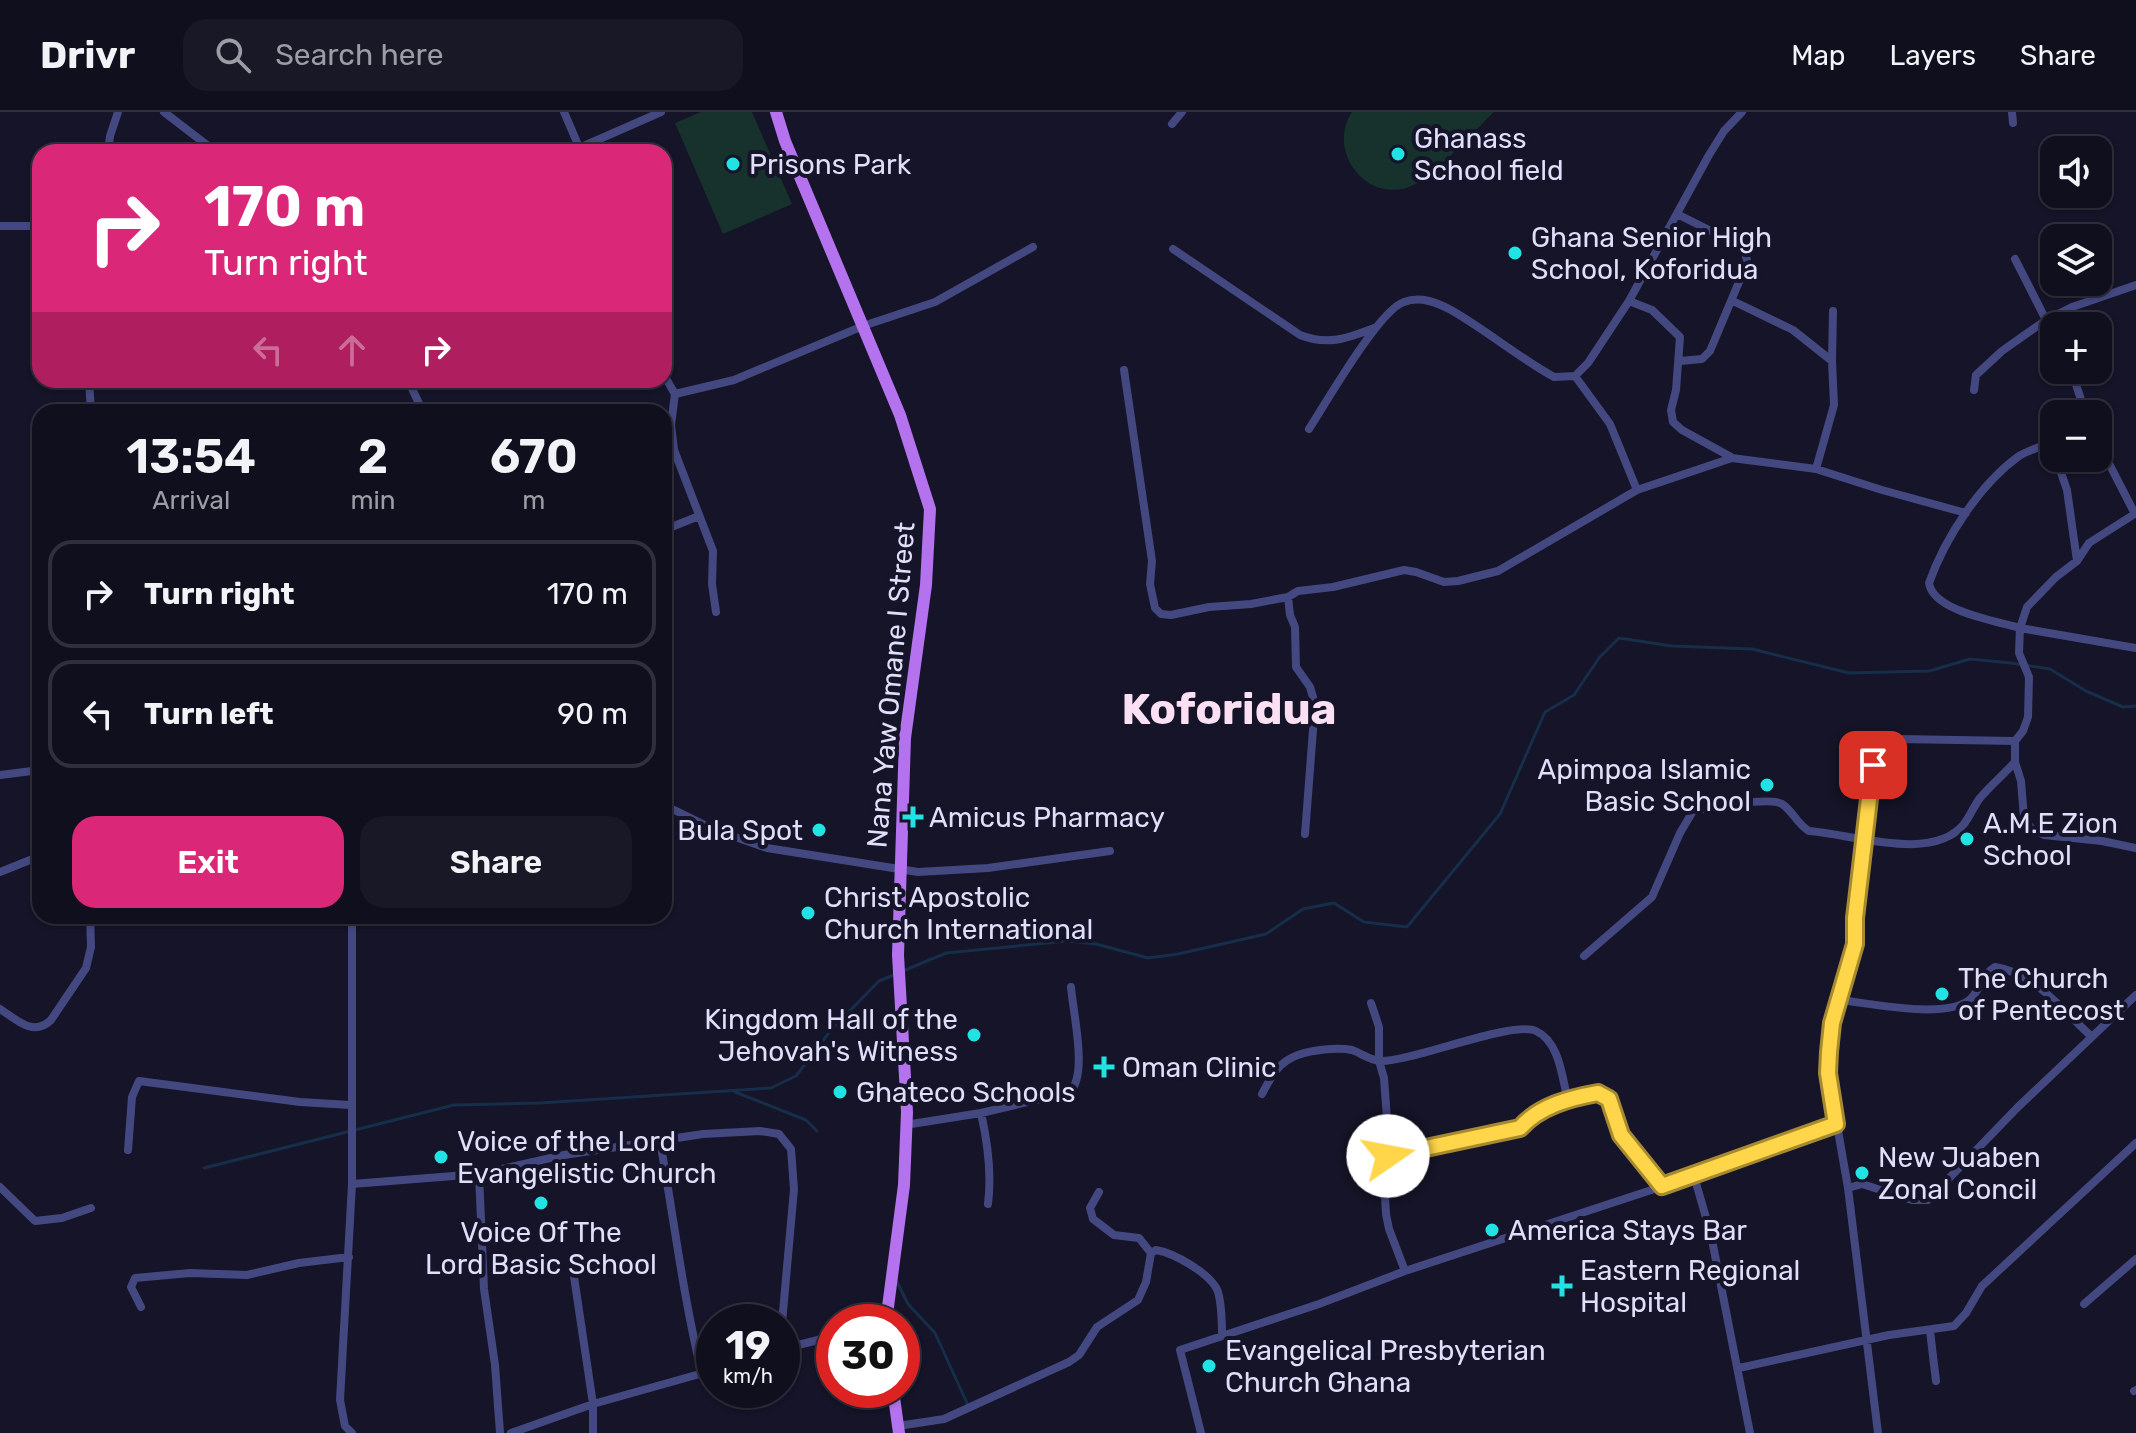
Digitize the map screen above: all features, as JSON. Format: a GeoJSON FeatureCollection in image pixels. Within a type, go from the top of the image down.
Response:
{"type":"FeatureCollection","features":[{"type":"Feature","properties":{"kind":"main road","name":"Nana Yaw Omane I Street"},"geometry":{"type":"LineString","coordinates":[[776,112],[785,141],[900,415],[930,509],[926,585],[905,738],[899,870],[898,955],[907,1112],[905,1125]]}},
{"type":"Feature","properties":{"kind":"main road"},"geometry":{"type":"LineString","coordinates":[[888,1304],[904,1185],[905,1125]]}},
{"type":"Feature","properties":{"kind":"main road"},"geometry":{"type":"LineString","coordinates":[[896,1408],[899,1429]]}},
{"type":"Feature","properties":{"kind":"street"},"geometry":{"type":"LineString","coordinates":[[109,144],[118,112]]}},
{"type":"Feature","properties":{"kind":"street"},"geometry":{"type":"LineString","coordinates":[[164,112],[206,144]]}},
{"type":"Feature","properties":{"kind":"street"},"geometry":{"type":"LineString","coordinates":[[564,112],[572,144]]}},
{"type":"Feature","properties":{"kind":"street"},"geometry":{"type":"LineString","coordinates":[[588,144],[661,112]]}},
{"type":"Feature","properties":{"kind":"street"},"geometry":{"type":"LineString","coordinates":[[1172,124],[1182,112]]}},
{"type":"Feature","properties":{"kind":"street"},"geometry":{"type":"LineString","coordinates":[[1309,429],[1376,328],[1401,303],[1416,299],[1429,300],[1450,309],[1554,377],[1575,376],[1588,363],[1629,301],[1709,155],[1724,131],[1742,112]]}},
{"type":"Feature","properties":{"kind":"street"},"geometry":{"type":"LineString","coordinates":[[2012,112],[2013,123]]}},
{"type":"Feature","properties":{"kind":"street"},"geometry":{"type":"LineString","coordinates":[[1677,214],[1743,247],[1747,260],[1733,301],[1706,356],[1680,361]]}},
{"type":"Feature","properties":{"kind":"street"},"geometry":{"type":"LineString","coordinates":[[0,226],[32,226]]}},
{"type":"Feature","properties":{"kind":"street"},"geometry":{"type":"LineString","coordinates":[[675,394],[734,380],[863,326],[935,302],[1033,247]]}},
{"type":"Feature","properties":{"kind":"street"},"geometry":{"type":"LineString","coordinates":[[1173,249],[1300,335],[1324,342],[1340,341],[1376,328]]}},
{"type":"Feature","properties":{"kind":"street"},"geometry":{"type":"LineString","coordinates":[[2015,259],[2046,312]]}},
{"type":"Feature","properties":{"kind":"street"},"geometry":{"type":"LineString","coordinates":[[2064,312],[2136,285]]}},
{"type":"Feature","properties":{"kind":"street"},"geometry":{"type":"LineString","coordinates":[[1629,301],[1652,310],[1680,337],[1680,361],[1671,410],[1673,422],[1682,430],[1732,458],[1816,469],[1966,513]]}},
{"type":"Feature","properties":{"kind":"street"},"geometry":{"type":"LineString","coordinates":[[1733,301],[1793,330],[1832,361]]}},
{"type":"Feature","properties":{"kind":"street"},"geometry":{"type":"LineString","coordinates":[[1816,469],[1834,405],[1833,311]]}},
{"type":"Feature","properties":{"kind":"street"},"geometry":{"type":"LineString","coordinates":[[1974,390],[1976,375],[2002,351],[2040,328]]}},
{"type":"Feature","properties":{"kind":"street"},"geometry":{"type":"LineString","coordinates":[[1124,370],[1152,561],[1150,584],[1155,608],[1161,614],[1251,604],[1288,597],[1298,591],[1333,587],[1404,570],[1444,582],[1498,571],[1637,490],[1732,458]]}},
{"type":"Feature","properties":{"kind":"street"},"geometry":{"type":"LineString","coordinates":[[1575,376],[1610,424],[1637,490]]}},
{"type":"Feature","properties":{"kind":"street"},"geometry":{"type":"LineString","coordinates":[[672,388],[675,394],[672,417]]}},
{"type":"Feature","properties":{"kind":"street"},"geometry":{"type":"LineString","coordinates":[[672,433],[674,450],[713,551],[712,584],[716,612]]}},
{"type":"Feature","properties":{"kind":"street"},"geometry":{"type":"LineString","coordinates":[[2040,449],[2021,455],[1990,481],[1966,513],[1934,570],[1930,590],[1938,599],[1958,610],[2020,628],[2136,648]]}},
{"type":"Feature","properties":{"kind":"street"},"geometry":{"type":"LineString","coordinates":[[2112,469],[2135,513],[2089,543],[2077,561],[2056,577],[2027,607],[2020,628],[2019,653],[2029,677],[2028,717],[2015,741],[2015,762],[2021,781],[2024,818],[2032,829],[2044,835],[2136,848]]}},
{"type":"Feature","properties":{"kind":"street"},"geometry":{"type":"LineString","coordinates":[[2061,472],[2067,490],[2077,561]]}},
{"type":"Feature","properties":{"kind":"street"},"geometry":{"type":"LineString","coordinates":[[672,527],[699,516]]}},
{"type":"Feature","properties":{"kind":"street"},"geometry":{"type":"LineString","coordinates":[[1288,597],[1295,627],[1296,667],[1310,687],[1315,704],[1305,834]]}},
{"type":"Feature","properties":{"kind":"street"},"geometry":{"type":"LineString","coordinates":[[1878,1433],[1848,1188],[1828,1073],[1832,1023],[1855,944],[1855,918],[1873,765],[1887,744],[1898,739],[2015,741]]}},
{"type":"Feature","properties":{"kind":"street"},"geometry":{"type":"LineString","coordinates":[[1584,956],[1652,897],[1693,811],[1767,800],[1782,804],[1800,826],[1809,831],[1894,843],[1927,844],[1951,834],[1965,822],[1982,796],[2015,762]]}},
{"type":"Feature","properties":{"kind":"street"},"geometry":{"type":"LineString","coordinates":[[0,775],[32,771]]}},
{"type":"Feature","properties":{"kind":"street"},"geometry":{"type":"LineString","coordinates":[[672,809],[715,830],[767,848],[918,872],[988,868],[1110,851]]}},
{"type":"Feature","properties":{"kind":"street"},"geometry":{"type":"LineString","coordinates":[[0,872],[32,859]]}},
{"type":"Feature","properties":{"kind":"street"},"geometry":{"type":"LineString","coordinates":[[0,1009],[28,1028],[44,1027],[86,968],[91,947],[90,924]]}},
{"type":"Feature","properties":{"kind":"street"},"geometry":{"type":"LineString","coordinates":[[352,924],[352,1184],[340,1400],[345,1426],[352,1433]]}},
{"type":"Feature","properties":{"kind":"street"},"geometry":{"type":"LineString","coordinates":[[1839,1000],[1945,1009],[1969,1000],[1987,972],[1995,967],[2009,969],[2037,985],[2091,1036]]}},
{"type":"Feature","properties":{"kind":"street"},"geometry":{"type":"LineString","coordinates":[[905,1125],[981,1113],[1070,1092],[1076,1086],[1080,1071],[1071,987]]}},
{"type":"Feature","properties":{"kind":"street"},"geometry":{"type":"LineString","coordinates":[[1848,1188],[1862,1184],[1912,1200],[1928,1200],[2017,1108],[2136,995]]}},
{"type":"Feature","properties":{"kind":"street"},"geometry":{"type":"LineString","coordinates":[[1371,1003],[1379,1027],[1379,1061],[1384,1078],[1388,1156],[1384,1178],[1386,1214],[1405,1271]]}},
{"type":"Feature","properties":{"kind":"street"},"geometry":{"type":"LineString","coordinates":[[1262,1094],[1275,1068],[1297,1056],[1350,1050],[1379,1061],[1504,1031],[1531,1029],[1551,1043],[1568,1101]]}},
{"type":"Feature","properties":{"kind":"street"},"geometry":{"type":"LineString","coordinates":[[128,1150],[132,1097],[139,1081],[300,1102],[350,1105]]}},
{"type":"Feature","properties":{"kind":"street"},"geometry":{"type":"LineString","coordinates":[[1388,1156],[1520,1128],[1532,1114],[1598,1093],[1609,1099],[1621,1135],[1662,1186]]}},
{"type":"Feature","properties":{"kind":"street"},"geometry":{"type":"LineString","coordinates":[[981,1113],[989,1150],[988,1204]]}},
{"type":"Feature","properties":{"kind":"street"},"geometry":{"type":"LineString","coordinates":[[1201,1433],[1180,1350],[1319,1304],[1405,1271],[1694,1176],[1836,1124]]}},
{"type":"Feature","properties":{"kind":"street"},"geometry":{"type":"LineString","coordinates":[[352,1184],[479,1174],[564,1155],[703,1134],[760,1131],[779,1134],[791,1149],[794,1189],[784,1304]]}},
{"type":"Feature","properties":{"kind":"street"},"geometry":{"type":"LineString","coordinates":[[660,1141],[696,1348]]}},
{"type":"Feature","properties":{"kind":"street"},"geometry":{"type":"LineString","coordinates":[[1739,1368],[1889,1335],[1954,1326],[1982,1286],[2136,1143]]}},
{"type":"Feature","properties":{"kind":"street"},"geometry":{"type":"LineString","coordinates":[[479,1174],[484,1289],[495,1365],[500,1433]]}},
{"type":"Feature","properties":{"kind":"street"},"geometry":{"type":"LineString","coordinates":[[1694,1176],[1711,1235],[1750,1433]]}},
{"type":"Feature","properties":{"kind":"street"},"geometry":{"type":"LineString","coordinates":[[0,1187],[35,1221],[62,1218],[91,1208]]}},
{"type":"Feature","properties":{"kind":"street"},"geometry":{"type":"LineString","coordinates":[[899,1429],[944,1419],[1069,1362],[1079,1355],[1097,1327],[1138,1300],[1146,1282],[1151,1253],[1139,1238],[1114,1235],[1093,1219],[1090,1208],[1099,1192]]}},
{"type":"Feature","properties":{"kind":"street"},"geometry":{"type":"LineString","coordinates":[[1151,1253],[1156,1250],[1178,1257],[1213,1283],[1218,1290],[1222,1336]]}},
{"type":"Feature","properties":{"kind":"street"},"geometry":{"type":"LineString","coordinates":[[141,1307],[131,1287],[135,1278],[190,1273],[247,1275],[299,1263],[349,1257]]}},
{"type":"Feature","properties":{"kind":"street"},"geometry":{"type":"LineString","coordinates":[[2084,1304],[2136,1259]]}},
{"type":"Feature","properties":{"kind":"street"},"geometry":{"type":"LineString","coordinates":[[573,1270],[593,1404],[593,1433]]}},
{"type":"Feature","properties":{"kind":"street"},"geometry":{"type":"LineString","coordinates":[[1930,1331],[1936,1381]]}},
{"type":"Feature","properties":{"kind":"street"},"geometry":{"type":"LineString","coordinates":[[511,1433],[593,1404],[696,1376]]}},
{"type":"Feature","properties":{"kind":"green space","name":"Prisons Park"},"geometry":{"type":"Polygon","coordinates":[[[701,112],[752,112],[792,204],[723,234],[675,123],[701,112]]]}},
{"type":"Feature","properties":{"kind":"green space","name":"Ghanass School field"},"geometry":{"type":"Polygon","coordinates":[[[1352,112],[1494,112],[1456,151],[1416,184],[1383,189],[1368,183],[1348,159],[1344,144],[1345,128],[1352,112]]]}},
{"type":"Feature","properties":{"kind":"waterway"},"geometry":{"type":"LineString","coordinates":[[903,971],[946,953],[1068,941],[1096,944],[1148,958],[1178,954],[1266,934],[1303,909],[1334,903],[1364,922],[1407,927],[1500,814],[1545,712],[1574,695],[1599,658],[1619,638],[1672,646],[1752,649],[1849,673],[1929,671],[1970,659],[2011,663],[2050,669],[2086,691],[2123,707],[2136,706]]}},
{"type":"Feature","properties":{"kind":"waterway"},"geometry":{"type":"LineString","coordinates":[[204,1168],[454,1105],[540,1103],[771,1088],[796,1076],[831,1030],[879,981],[896,974]]}},
{"type":"Feature","properties":{"kind":"waterway"},"geometry":{"type":"LineString","coordinates":[[735,1092],[806,1120],[817,1131]]}},
{"type":"Feature","properties":{"kind":"waterway"},"geometry":{"type":"LineString","coordinates":[[897,1282],[908,1304],[935,1333],[967,1403]]}},
{"type":"Feature","properties":{"kind":"place","name":"Ghanass School field"},"geometry":{"type":"Point","coordinates":[1398,154]}},
{"type":"Feature","properties":{"kind":"place","name":"Prisons Park"},"geometry":{"type":"Point","coordinates":[733,164]}},
{"type":"Feature","properties":{"kind":"place","name":"Ghana Senior High School, Koforidua"},"geometry":{"type":"Point","coordinates":[1515,253]}},
{"type":"Feature","properties":{"kind":"place","name":"Apimpoa Islamic Basic School"},"geometry":{"type":"Point","coordinates":[1767,785]}},
{"type":"Feature","properties":{"kind":"place","name":"Amicus Pharmacy"},"geometry":{"type":"Point","coordinates":[913,817]}},
{"type":"Feature","properties":{"kind":"place","name":"Bula Spot"},"geometry":{"type":"Point","coordinates":[819,830]}},
{"type":"Feature","properties":{"kind":"place","name":"A.M.E Zion School"},"geometry":{"type":"Point","coordinates":[1967,839]}},
{"type":"Feature","properties":{"kind":"place","name":"Christ Apostolic Church International"},"geometry":{"type":"Point","coordinates":[808,913]}},
{"type":"Feature","properties":{"kind":"place","name":"The Church of Pentecost"},"geometry":{"type":"Point","coordinates":[1942,994]}},
{"type":"Feature","properties":{"kind":"place","name":"Kingdom Hall of the Jehovah's Witness"},"geometry":{"type":"Point","coordinates":[974,1035]}},
{"type":"Feature","properties":{"kind":"place","name":"Oman Clinic"},"geometry":{"type":"Point","coordinates":[1104,1067]}},
{"type":"Feature","properties":{"kind":"place","name":"Ghateco Schools"},"geometry":{"type":"Point","coordinates":[840,1092]}},
{"type":"Feature","properties":{"kind":"place","name":"Voice of the Lord Evangelistic Church"},"geometry":{"type":"Point","coordinates":[441,1157]}},
{"type":"Feature","properties":{"kind":"place","name":"New Juaben Zonal Concil"},"geometry":{"type":"Point","coordinates":[1862,1173]}},
{"type":"Feature","properties":{"kind":"place","name":"Voice Of The Lord Basic School"},"geometry":{"type":"Point","coordinates":[541,1203]}},
{"type":"Feature","properties":{"kind":"place","name":"America Stays Bar"},"geometry":{"type":"Point","coordinates":[1492,1230]}},
{"type":"Feature","properties":{"kind":"place","name":"Eastern Regional Hospital"},"geometry":{"type":"Point","coordinates":[1562,1286]}},
{"type":"Feature","properties":{"kind":"place","name":"Evangelical Presbyterian Church Ghana"},"geometry":{"type":"Point","coordinates":[1209,1366]}},
{"type":"Feature","properties":{"kind":"district","name":"Koforidua"},"geometry":{"type":"Point","coordinates":[1229,709]}},
{"type":"Feature","properties":{"kind":"route"},"geometry":{"type":"LineString","coordinates":[[1388,1156],[1520,1128],[1532,1114],[1577,1097],[1598,1093],[1609,1099],[1621,1135],[1662,1186],[1836,1124],[1828,1073],[1829,1052],[1832,1023],[1855,944],[1855,918],[1873,765]]}}]}
